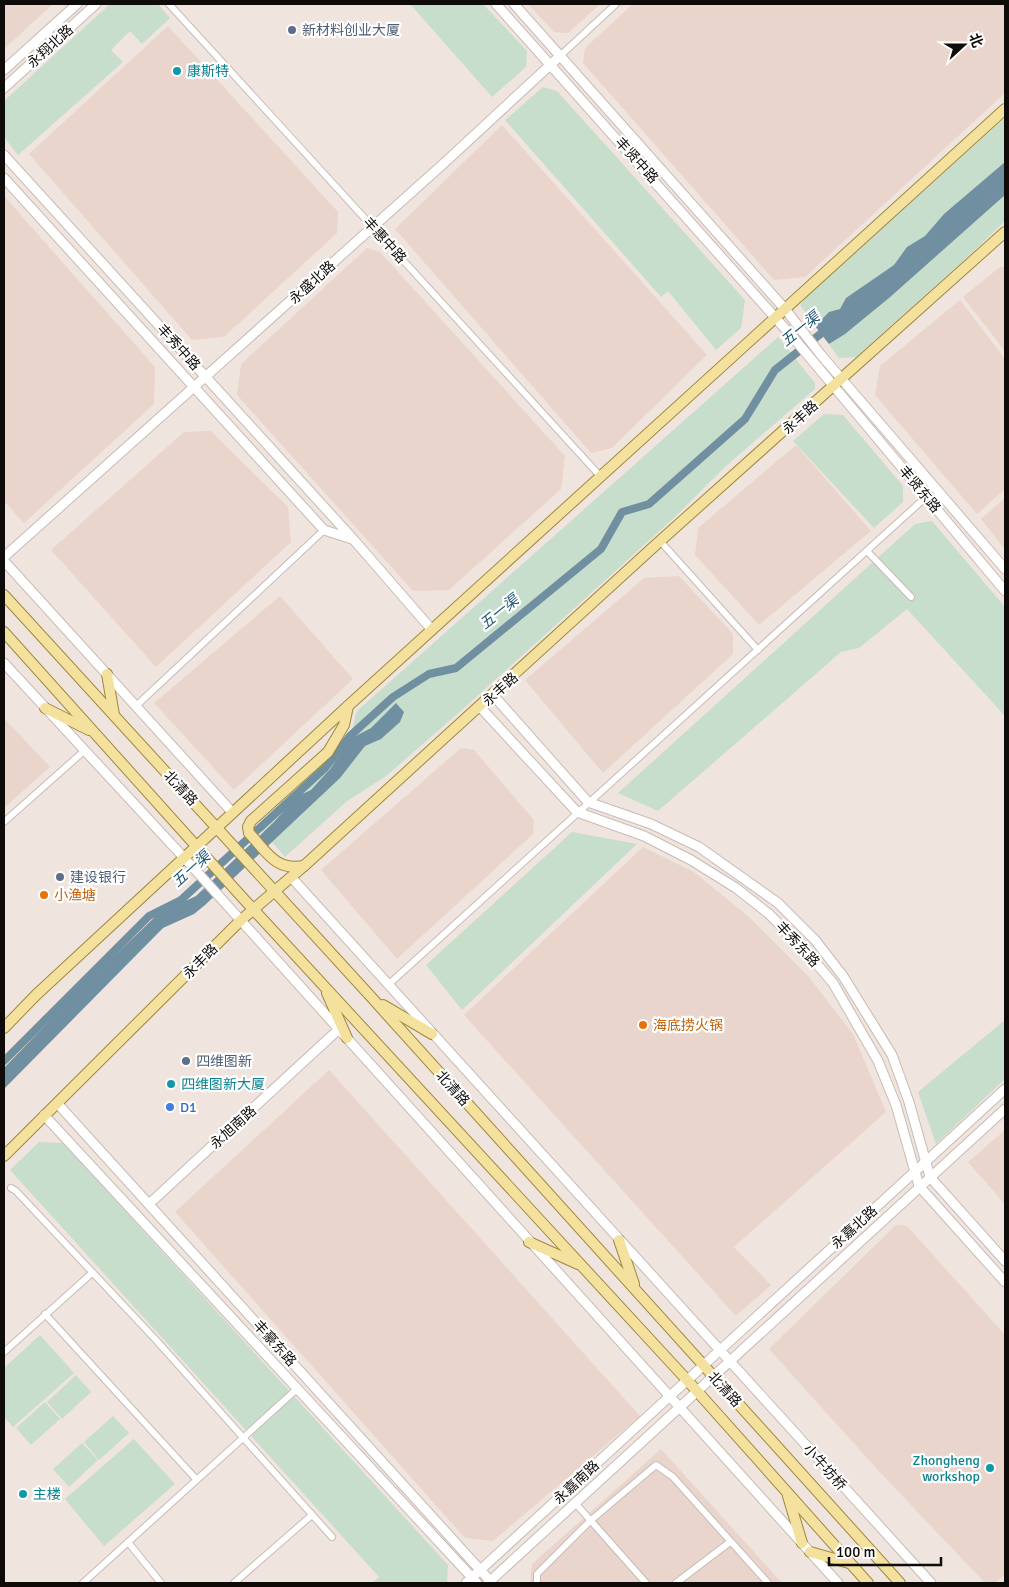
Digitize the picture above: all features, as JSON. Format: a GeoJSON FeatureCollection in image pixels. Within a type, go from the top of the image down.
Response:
{"type":"FeatureCollection","features":[{"type":"Feature","properties":{"kind":"main road"},"geometry":{"type":"LineString","coordinates":[[4,1027],[182,858],[1005,110]]}},
{"type":"Feature","properties":{"kind":"main road","name":"永丰路"},"geometry":{"type":"LineString","coordinates":[[4,1156],[240,921],[305,865],[660,541],[1005,232]]}},
{"type":"Feature","properties":{"kind":"main road","name":"北清路"},"geometry":{"type":"LineString","coordinates":[[4,595],[373,999],[900,1583]]}},
{"type":"Feature","properties":{"kind":"main road","name":"北清路"},"geometry":{"type":"LineString","coordinates":[[4,632],[323,986],[687,1380],[868,1583]]}},
{"type":"Feature","properties":{"kind":"main road"},"geometry":{"type":"LineString","coordinates":[[107,674],[114,716]]}},
{"type":"Feature","properties":{"kind":"main road"},"geometry":{"type":"LineString","coordinates":[[305,865],[291,868],[282,867],[250,833],[248,827],[251,821],[328,752],[344,725],[348,706]]}},
{"type":"Feature","properties":{"kind":"main road"},"geometry":{"type":"LineString","coordinates":[[45,708],[93,732]]}},
{"type":"Feature","properties":{"kind":"main road"},"geometry":{"type":"LineString","coordinates":[[323,986],[347,1038]]}},
{"type":"Feature","properties":{"kind":"main road"},"geometry":{"type":"LineString","coordinates":[[373,999],[432,1034]]}},
{"type":"Feature","properties":{"kind":"main road"},"geometry":{"type":"LineString","coordinates":[[619,1240],[636,1290]]}},
{"type":"Feature","properties":{"kind":"main road"},"geometry":{"type":"LineString","coordinates":[[529,1242],[582,1266]]}},
{"type":"Feature","properties":{"kind":"main road"},"geometry":{"type":"LineString","coordinates":[[787,1492],[802,1543]]}},
{"type":"Feature","properties":{"kind":"main road"},"geometry":{"type":"LineString","coordinates":[[810,1552],[850,1563]]}},
{"type":"Feature","properties":{"kind":"street","name":"永翔北路"},"geometry":{"type":"LineString","coordinates":[[4,70],[77,4]]}},
{"type":"Feature","properties":{"kind":"street","name":"永翔北路"},"geometry":{"type":"LineString","coordinates":[[4,88],[96,4]]}},
{"type":"Feature","properties":{"kind":"street","name":"丰惠中路"},"geometry":{"type":"LineString","coordinates":[[169,4],[601,477]]}},
{"type":"Feature","properties":{"kind":"street","name":"丰贤中路"},"geometry":{"type":"LineString","coordinates":[[496,4],[814,363],[838,383]]}},
{"type":"Feature","properties":{"kind":"street","name":"丰贤中路"},"geometry":{"type":"LineString","coordinates":[[514,4],[561,54],[785,309],[821,355],[838,383]]}},
{"type":"Feature","properties":{"kind":"street","name":"永盛北路"},"geometry":{"type":"LineString","coordinates":[[4,557],[373,227],[616,4]]}},
{"type":"Feature","properties":{"kind":"street","name":"丰秀中路"},"geometry":{"type":"LineString","coordinates":[[4,155],[354,540],[432,630]]}},
{"type":"Feature","properties":{"kind":"street","name":"丰秀中路"},"geometry":{"type":"LineString","coordinates":[[4,178],[324,530],[354,540]]}},
{"type":"Feature","properties":{"kind":"street","name":"丰贤东路"},"geometry":{"type":"LineString","coordinates":[[838,383],[926,497],[1005,590]]}},
{"type":"Feature","properties":{"kind":"street","name":"丰贤东路"},"geometry":{"type":"LineString","coordinates":[[838,383],[1005,569]]}},
{"type":"Feature","properties":{"kind":"street"},"geometry":{"type":"LineString","coordinates":[[388,985],[926,497]]}},
{"type":"Feature","properties":{"kind":"street"},"geometry":{"type":"LineString","coordinates":[[136,706],[324,530]]}},
{"type":"Feature","properties":{"kind":"street"},"geometry":{"type":"LineString","coordinates":[[660,541],[758,650]]}},
{"type":"Feature","properties":{"kind":"street"},"geometry":{"type":"LineString","coordinates":[[867,550],[911,597]]}},
{"type":"Feature","properties":{"kind":"street","name":"北清路"},"geometry":{"type":"LineString","coordinates":[[4,561],[233,813]]}},
{"type":"Feature","properties":{"kind":"street"},"geometry":{"type":"LineString","coordinates":[[4,663],[182,858],[199,874],[838,1583]]}},
{"type":"Feature","properties":{"kind":"street","name":"丰秀东路"},"geometry":{"type":"LineString","coordinates":[[493,695],[588,802],[651,824],[699,847],[778,903],[815,940],[853,991],[892,1055],[909,1102],[924,1164],[930,1178],[1005,1261]]}},
{"type":"Feature","properties":{"kind":"street","name":"丰秀东路"},"geometry":{"type":"LineString","coordinates":[[480,707],[577,812],[644,836],[692,860],[736,888],[769,914],[804,949],[833,983],[878,1061],[896,1105],[919,1186],[1005,1282]]}},
{"type":"Feature","properties":{"kind":"street"},"geometry":{"type":"LineString","coordinates":[[4,822],[84,751]]}},
{"type":"Feature","properties":{"kind":"street","name":"北清路"},"geometry":{"type":"LineString","coordinates":[[290,877],[719,1350]]}},
{"type":"Feature","properties":{"kind":"street","name":"永旭南路"},"geometry":{"type":"LineString","coordinates":[[149,1204],[339,1029]]}},
{"type":"Feature","properties":{"kind":"street","name":"永嘉北路"},"geometry":{"type":"LineString","coordinates":[[687,1380],[1005,1090]]}},
{"type":"Feature","properties":{"kind":"street","name":"丰豪东路"},"geometry":{"type":"LineString","coordinates":[[57,1103],[490,1582]]}},
{"type":"Feature","properties":{"kind":"street","name":"永嘉北路"},"geometry":{"type":"LineString","coordinates":[[697,1392],[1005,1109]]}},
{"type":"Feature","properties":{"kind":"street","name":"丰豪东路"},"geometry":{"type":"LineString","coordinates":[[44,1115],[298,1388],[472,1581]]}},
{"type":"Feature","properties":{"kind":"street"},"geometry":{"type":"LineString","coordinates":[[11,1188],[243,1437],[332,1537]]}},
{"type":"Feature","properties":{"kind":"street"},"geometry":{"type":"LineString","coordinates":[[4,1352],[92,1273]]}},
{"type":"Feature","properties":{"kind":"street"},"geometry":{"type":"LineString","coordinates":[[45,1314],[196,1479]]}},
{"type":"Feature","properties":{"kind":"street","name":"小牛坊桥"},"geometry":{"type":"LineString","coordinates":[[719,1350],[931,1583]]}},
{"type":"Feature","properties":{"kind":"street","name":"永嘉南路"},"geometry":{"type":"LineString","coordinates":[[472,1581],[480,1570],[687,1380]]}},
{"type":"Feature","properties":{"kind":"street"},"geometry":{"type":"LineString","coordinates":[[83,1583],[298,1388]]}},
{"type":"Feature","properties":{"kind":"street","name":"永嘉南路"},"geometry":{"type":"LineString","coordinates":[[490,1582],[697,1392]]}},
{"type":"Feature","properties":{"kind":"street"},"geometry":{"type":"LineString","coordinates":[[537,1583],[537,1574],[590,1521],[656,1465],[673,1477],[768,1583]]}},
{"type":"Feature","properties":{"kind":"street"},"geometry":{"type":"LineString","coordinates":[[576,1504],[646,1583]]}},
{"type":"Feature","properties":{"kind":"street"},"geometry":{"type":"LineString","coordinates":[[234,1583],[312,1515]]}},
{"type":"Feature","properties":{"kind":"street"},"geometry":{"type":"LineString","coordinates":[[128,1542],[161,1583]]}},
{"type":"Feature","properties":{"kind":"street"},"geometry":{"type":"LineString","coordinates":[[676,1583],[730,1542]]}},
{"type":"Feature","properties":{"kind":"shaded area"},"geometry":{"type":"Polygon","coordinates":[[[4,4],[53,4],[4,49],[4,4]]]}},
{"type":"Feature","properties":{"kind":"shaded area"},"geometry":{"type":"Polygon","coordinates":[[[528,4],[600,4],[568,33],[554,32],[528,4]]]}},
{"type":"Feature","properties":{"kind":"shaded area"},"geometry":{"type":"Polygon","coordinates":[[[633,4],[1005,4],[1005,93],[805,277],[774,280],[583,63],[585,48],[633,4]]]}},
{"type":"Feature","properties":{"kind":"shaded area"},"geometry":{"type":"Polygon","coordinates":[[[168,26],[338,212],[337,233],[224,337],[192,340],[29,154],[168,26]]]}},
{"type":"Feature","properties":{"kind":"shaded area"},"geometry":{"type":"Polygon","coordinates":[[[502,125],[707,355],[612,448],[591,453],[395,229],[502,125]]]}},
{"type":"Feature","properties":{"kind":"shaded area"},"geometry":{"type":"Polygon","coordinates":[[[4,196],[155,367],[154,404],[24,523],[4,501],[4,196]]]}},
{"type":"Feature","properties":{"kind":"shaded area"},"geometry":{"type":"Polygon","coordinates":[[[367,248],[380,252],[565,456],[561,489],[449,590],[413,591],[237,395],[241,364],[367,248]]]}},
{"type":"Feature","properties":{"kind":"shaded area"},"geometry":{"type":"Polygon","coordinates":[[[1000,267],[1005,267],[1005,351],[963,297],[1000,267]]]}},
{"type":"Feature","properties":{"kind":"shaded area"},"geometry":{"type":"Polygon","coordinates":[[[960,300],[1005,359],[1005,489],[977,514],[875,395],[880,366],[960,300]]]}},
{"type":"Feature","properties":{"kind":"shaded area"},"geometry":{"type":"Polygon","coordinates":[[[211,431],[288,507],[291,542],[156,667],[51,550],[184,432],[211,431]]]}},
{"type":"Feature","properties":{"kind":"shaded area"},"geometry":{"type":"Polygon","coordinates":[[[796,445],[871,531],[759,625],[695,555],[698,528],[796,445]]]}},
{"type":"Feature","properties":{"kind":"shaded area"},"geometry":{"type":"Polygon","coordinates":[[[1005,498],[1005,549],[981,519],[1005,498]]]}},
{"type":"Feature","properties":{"kind":"shaded area"},"geometry":{"type":"Polygon","coordinates":[[[679,576],[733,634],[733,654],[603,773],[525,680],[644,578],[679,576]]]}},
{"type":"Feature","properties":{"kind":"shaded area"},"geometry":{"type":"Polygon","coordinates":[[[280,596],[353,679],[234,790],[154,703],[280,596]]]}},
{"type":"Feature","properties":{"kind":"shaded area"},"geometry":{"type":"Polygon","coordinates":[[[4,718],[50,767],[4,808],[4,718]]]}},
{"type":"Feature","properties":{"kind":"shaded area"},"geometry":{"type":"Polygon","coordinates":[[[461,748],[474,750],[534,820],[533,834],[397,959],[321,870],[461,748]]]}},
{"type":"Feature","properties":{"kind":"shaded area"},"geometry":{"type":"Polygon","coordinates":[[[643,847],[694,872],[749,917],[808,976],[853,1034],[886,1112],[734,1247],[771,1285],[736,1316],[464,1015],[643,847]]]}},
{"type":"Feature","properties":{"kind":"shaded area"},"geometry":{"type":"Polygon","coordinates":[[[329,1070],[640,1416],[493,1541],[465,1538],[175,1212],[329,1070]]]}},
{"type":"Feature","properties":{"kind":"shaded area"},"geometry":{"type":"Polygon","coordinates":[[[1005,1130],[1005,1204],[968,1162],[1005,1130]]]}},
{"type":"Feature","properties":{"kind":"shaded area"},"geometry":{"type":"Polygon","coordinates":[[[896,1225],[907,1226],[1005,1335],[1005,1574],[995,1583],[985,1583],[877,1469],[769,1349],[896,1225]]]}},
{"type":"Feature","properties":{"kind":"shaded area"},"geometry":{"type":"Polygon","coordinates":[[[661,1449],[782,1583],[530,1583],[532,1564],[661,1449]]]}},
{"type":"Feature","properties":{"kind":"green space"},"geometry":{"type":"Polygon","coordinates":[[[110,4],[158,4],[170,18],[142,44],[130,31],[111,50],[123,62],[18,155],[4,137],[4,101],[110,4]]]}},
{"type":"Feature","properties":{"kind":"green space"},"geometry":{"type":"Polygon","coordinates":[[[410,4],[483,4],[527,51],[526,67],[492,97],[410,4]]]}},
{"type":"Feature","properties":{"kind":"green space"},"geometry":{"type":"Polygon","coordinates":[[[543,87],[557,91],[745,300],[741,328],[716,350],[668,291],[661,297],[505,120],[543,87]]]}},
{"type":"Feature","properties":{"kind":"green space"},"geometry":{"type":"Polygon","coordinates":[[[1005,118],[1005,221],[856,357],[839,358],[800,305],[813,290],[1005,118]]]}},
{"type":"Feature","properties":{"kind":"green space"},"geometry":{"type":"Polygon","coordinates":[[[778,337],[815,383],[815,389],[726,466],[675,517],[463,709],[386,776],[346,802],[285,857],[260,828],[351,733],[357,711],[778,337]]]}},
{"type":"Feature","properties":{"kind":"green space"},"geometry":{"type":"Polygon","coordinates":[[[824,414],[843,415],[903,486],[903,502],[874,528],[793,441],[824,414]]]}},
{"type":"Feature","properties":{"kind":"green space"},"geometry":{"type":"Polygon","coordinates":[[[932,521],[1005,607],[1005,716],[907,609],[859,648],[841,652],[658,811],[618,793],[915,524],[932,521]]]}},
{"type":"Feature","properties":{"kind":"green space"},"geometry":{"type":"Polygon","coordinates":[[[572,832],[637,844],[462,1010],[426,965],[572,832]]]}},
{"type":"Feature","properties":{"kind":"green space"},"geometry":{"type":"Polygon","coordinates":[[[1005,1020],[1005,1079],[936,1144],[918,1092],[1005,1020]]]}},
{"type":"Feature","properties":{"kind":"green space"},"geometry":{"type":"Polygon","coordinates":[[[39,1142],[63,1143],[448,1565],[447,1583],[372,1583],[379,1577],[10,1170],[39,1142]]]}},
{"type":"Feature","properties":{"kind":"green space"},"geometry":{"type":"Polygon","coordinates":[[[40,1335],[74,1373],[13,1427],[4,1417],[4,1368],[40,1335]]]}},
{"type":"Feature","properties":{"kind":"green space"},"geometry":{"type":"Polygon","coordinates":[[[76,1375],[91,1392],[62,1419],[47,1402],[76,1375]]]}},
{"type":"Feature","properties":{"kind":"green space"},"geometry":{"type":"Polygon","coordinates":[[[45,1402],[60,1419],[31,1445],[16,1428],[45,1402]]]}},
{"type":"Feature","properties":{"kind":"green space"},"geometry":{"type":"Polygon","coordinates":[[[113,1416],[129,1433],[99,1460],[84,1442],[113,1416]]]}},
{"type":"Feature","properties":{"kind":"green space"},"geometry":{"type":"Polygon","coordinates":[[[134,1439],[175,1484],[104,1546],[65,1499],[134,1439]]]}},
{"type":"Feature","properties":{"kind":"green space"},"geometry":{"type":"Polygon","coordinates":[[[82,1443],[98,1460],[69,1487],[53,1469],[82,1443]]]}},
{"type":"Feature","properties":{"kind":"water","name":"五一渠"},"geometry":{"type":"Polygon","coordinates":[[[1005,162],[1005,195],[889,298],[845,334],[829,344],[815,326],[829,312],[840,309],[846,298],[894,265],[907,247],[925,236],[944,214],[1005,162]]]}},
{"type":"Feature","properties":{"kind":"water"},"geometry":{"type":"Polygon","coordinates":[[[396,703],[404,712],[400,722],[381,739],[365,746],[340,778],[205,905],[194,914],[163,928],[4,1089],[4,1068],[83,986],[158,914],[196,896],[274,822],[296,797],[311,790],[331,768],[350,739],[371,728],[396,703]]]}},
{"type":"Feature","properties":{"kind":"waterway","name":"五一渠"},"geometry":{"type":"LineString","coordinates":[[4,1061],[149,916],[181,900],[325,768],[350,736],[393,697],[429,674],[456,668],[601,549],[622,512],[649,504],[745,419],[775,370],[828,328]]}},
{"type":"Feature","properties":{"kind":"place","name":"新材料创业大厦"},"geometry":{"type":"Point","coordinates":[292,30]}},
{"type":"Feature","properties":{"kind":"place","name":"康斯特"},"geometry":{"type":"Point","coordinates":[177,71]}},
{"type":"Feature","properties":{"kind":"place","name":"建设银行"},"geometry":{"type":"Point","coordinates":[60,877]}},
{"type":"Feature","properties":{"kind":"place","name":"小渔塘"},"geometry":{"type":"Point","coordinates":[44,895]}},
{"type":"Feature","properties":{"kind":"place","name":"海底捞火锅"},"geometry":{"type":"Point","coordinates":[643,1025]}},
{"type":"Feature","properties":{"kind":"place","name":"四维图新"},"geometry":{"type":"Point","coordinates":[186,1061]}},
{"type":"Feature","properties":{"kind":"place","name":"四维图新大厦"},"geometry":{"type":"Point","coordinates":[171,1084]}},
{"type":"Feature","properties":{"kind":"place","name":"D1"},"geometry":{"type":"Point","coordinates":[170,1107]}},
{"type":"Feature","properties":{"kind":"place","name":"Zhongheng workshop"},"geometry":{"type":"Point","coordinates":[990,1468]}},
{"type":"Feature","properties":{"kind":"place","name":"主楼"},"geometry":{"type":"Point","coordinates":[23,1494]}}]}
